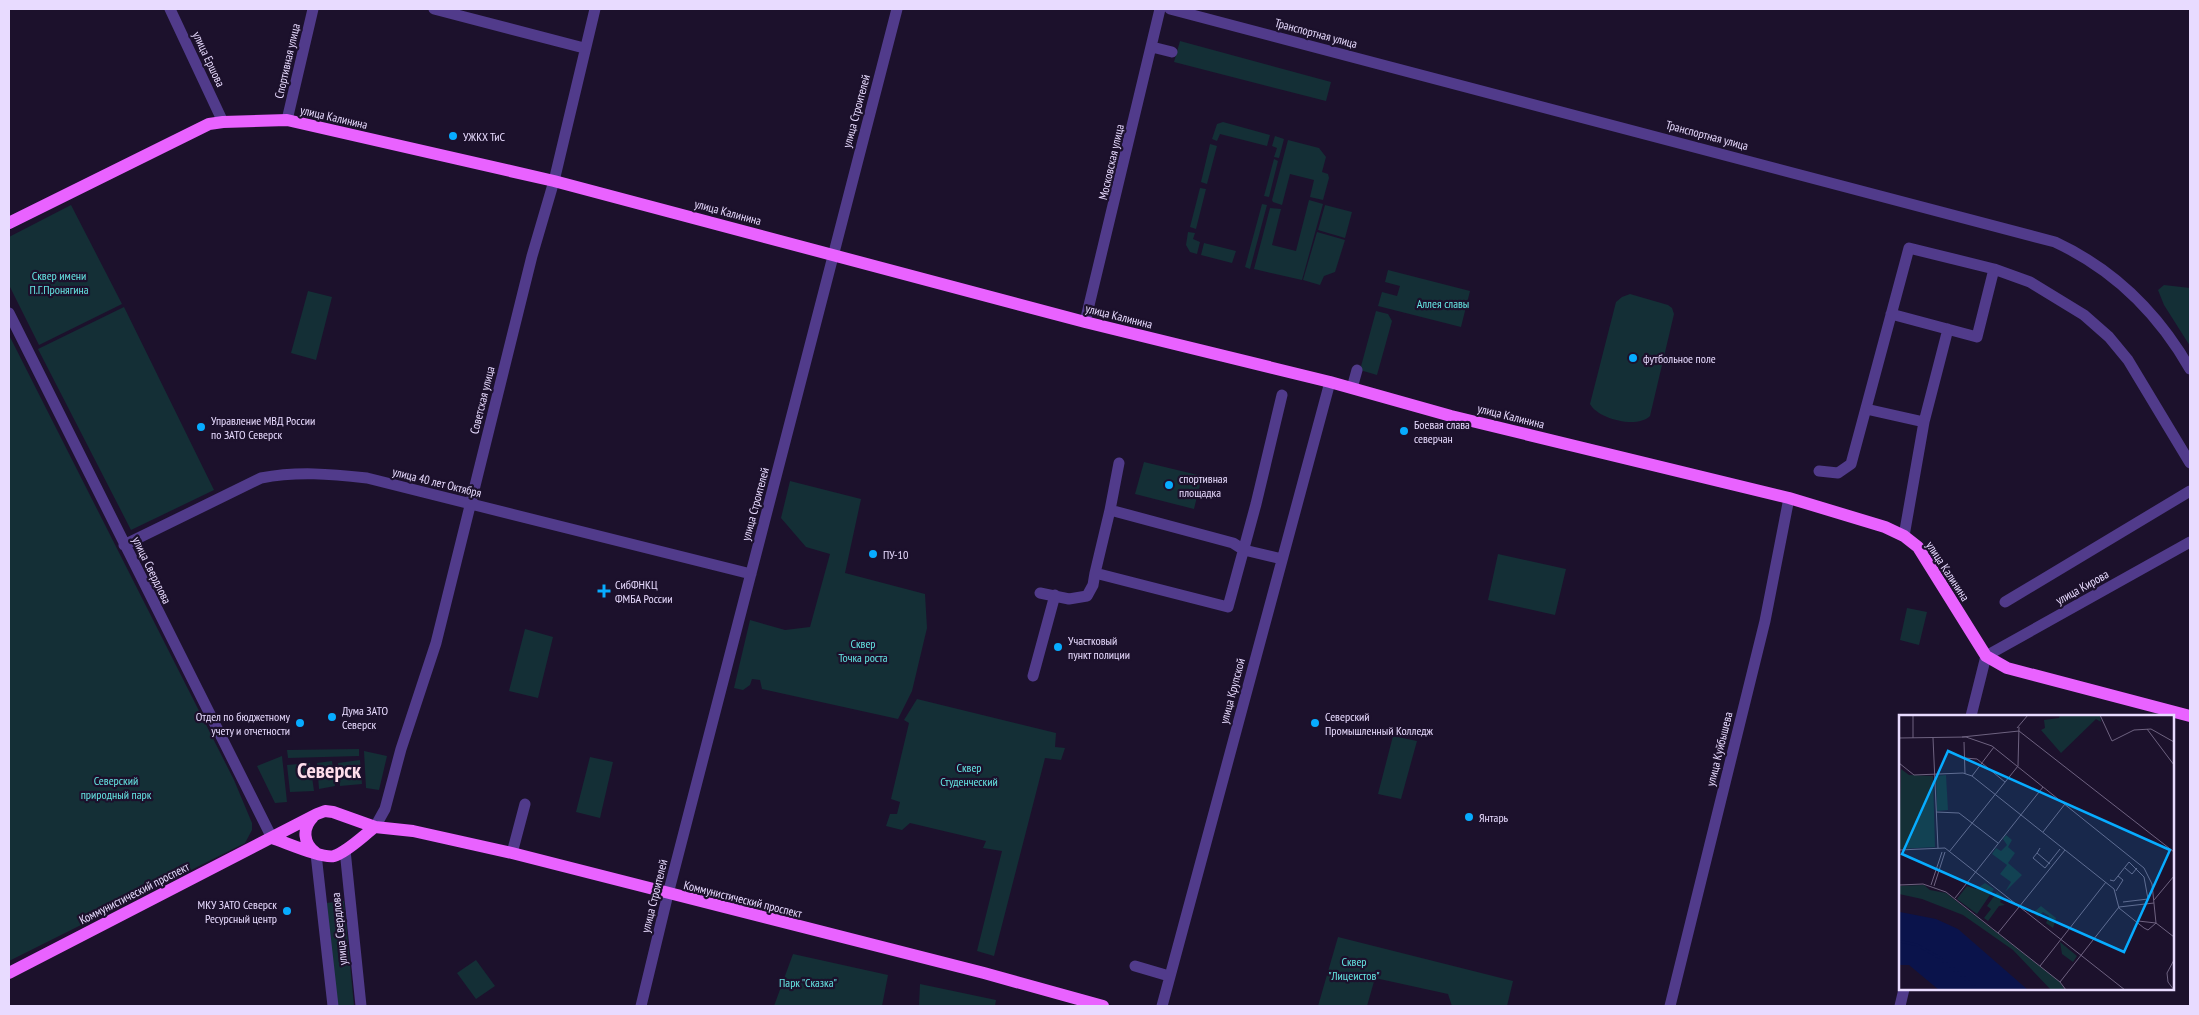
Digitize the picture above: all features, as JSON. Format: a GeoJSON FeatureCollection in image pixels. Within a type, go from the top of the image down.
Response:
{"type":"FeatureCollection","features":[{"type":"Feature","properties":{"kind":"main road","name":"улица Калинина"},"geometry":{"type":"LineString","coordinates":[[9,223],[208,124],[223,122],[287,120],[554,180],[1085,322],[1330,382],[1451,416],[1789,498],[1885,527],[1904,536],[1918,547],[1986,656],[1995,663],[2006,668],[2190,716]]}},
{"type":"Feature","properties":{"kind":"main road","name":"улица Калинина"},"geometry":{"type":"LineString","coordinates":[[2172,711],[2190,708]]}},
{"type":"Feature","properties":{"kind":"main road"},"geometry":{"type":"LineString","coordinates":[[316,854],[308,846],[305,834],[308,823],[313,817],[329,811],[341,815],[350,829],[350,838],[345,850]]}},
{"type":"Feature","properties":{"kind":"main road","name":"Коммунистический проспект"},"geometry":{"type":"LineString","coordinates":[[341,815],[375,827],[413,831],[512,853],[984,973],[1103,1006]]}},
{"type":"Feature","properties":{"kind":"main road","name":"Коммунистический проспект"},"geometry":{"type":"LineString","coordinates":[[9,973],[313,817]]}},
{"type":"Feature","properties":{"kind":"main road"},"geometry":{"type":"LineString","coordinates":[[272,838],[316,854],[331,857],[345,850],[375,827]]}},
{"type":"Feature","properties":{"kind":"street","name":"улица Ершова"},"geometry":{"type":"LineString","coordinates":[[170,9],[223,122]]}},
{"type":"Feature","properties":{"kind":"street","name":"Спортивная улица"},"geometry":{"type":"LineString","coordinates":[[287,120],[313,9]]}},
{"type":"Feature","properties":{"kind":"street"},"geometry":{"type":"LineString","coordinates":[[434,9],[584,48]]}},
{"type":"Feature","properties":{"kind":"street","name":"Советская улица"},"geometry":{"type":"LineString","coordinates":[[375,827],[385,810],[401,749],[436,643],[532,256],[554,180],[584,48],[595,9]]}},
{"type":"Feature","properties":{"kind":"street","name":"улица Строителей"},"geometry":{"type":"LineString","coordinates":[[641,1006],[668,894],[897,9]]}},
{"type":"Feature","properties":{"kind":"street","name":"Московская улица"},"geometry":{"type":"LineString","coordinates":[[1085,322],[1160,9]]}},
{"type":"Feature","properties":{"kind":"street","name":"Транспортная улица"},"geometry":{"type":"LineString","coordinates":[[1170,9],[2055,242],[2096,264],[2136,297],[2164,328],[2190,369]]}},
{"type":"Feature","properties":{"kind":"street"},"geometry":{"type":"LineString","coordinates":[[1152,47],[1172,52]]}},
{"type":"Feature","properties":{"kind":"street"},"geometry":{"type":"LineString","coordinates":[[1819,471],[1838,473],[1851,464],[1909,248],[1994,269],[2030,282],[2084,315],[2109,337],[2128,360],[2190,463]]}},
{"type":"Feature","properties":{"kind":"street"},"geometry":{"type":"LineString","coordinates":[[1891,314],[1977,337],[1994,269]]}},
{"type":"Feature","properties":{"kind":"street","name":"улица Свердлова"},"geometry":{"type":"LineString","coordinates":[[9,313],[272,838]]}},
{"type":"Feature","properties":{"kind":"street"},"geometry":{"type":"LineString","coordinates":[[1904,536],[1924,422],[1948,329]]}},
{"type":"Feature","properties":{"kind":"street"},"geometry":{"type":"LineString","coordinates":[[1352,388],[1357,370]]}},
{"type":"Feature","properties":{"kind":"street","name":"улица Крупской"},"geometry":{"type":"LineString","coordinates":[[1162,1006],[1330,382]]}},
{"type":"Feature","properties":{"kind":"street"},"geometry":{"type":"LineString","coordinates":[[1095,573],[1228,607],[1282,395]]}},
{"type":"Feature","properties":{"kind":"street"},"geometry":{"type":"LineString","coordinates":[[1866,409],[1924,422]]}},
{"type":"Feature","properties":{"kind":"street"},"geometry":{"type":"LineString","coordinates":[[1040,593],[1069,599],[1087,596],[1093,585],[1119,463]]}},
{"type":"Feature","properties":{"kind":"street","name":"улица 40 лет Октября"},"geometry":{"type":"LineString","coordinates":[[124,544],[261,478],[283,474],[322,473],[367,478],[751,574]]}},
{"type":"Feature","properties":{"kind":"street"},"geometry":{"type":"LineString","coordinates":[[2006,602],[2190,491]]}},
{"type":"Feature","properties":{"kind":"street","name":"улица Куйбышева"},"geometry":{"type":"LineString","coordinates":[[1670,1006],[1765,621],[1789,498]]}},
{"type":"Feature","properties":{"kind":"street"},"geometry":{"type":"LineString","coordinates":[[1110,510],[1232,543],[1244,550],[1282,559]]}},
{"type":"Feature","properties":{"kind":"street","name":"улица Кирова"},"geometry":{"type":"LineString","coordinates":[[1986,656],[2190,542]]}},
{"type":"Feature","properties":{"kind":"street"},"geometry":{"type":"LineString","coordinates":[[1033,676],[1055,595]]}},
{"type":"Feature","properties":{"kind":"street"},"geometry":{"type":"LineString","coordinates":[[1971,715],[1986,656]]}},
{"type":"Feature","properties":{"kind":"street"},"geometry":{"type":"LineString","coordinates":[[512,853],[525,804]]}},
{"type":"Feature","properties":{"kind":"street","name":"улица Свердлова"},"geometry":{"type":"LineString","coordinates":[[345,850],[361,1006]]}},
{"type":"Feature","properties":{"kind":"street","name":"улица Свердлова"},"geometry":{"type":"LineString","coordinates":[[316,854],[333,1006]]}},
{"type":"Feature","properties":{"kind":"street"},"geometry":{"type":"LineString","coordinates":[[1135,966],[1169,976]]}},
{"type":"Feature","properties":{"kind":"street"},"geometry":{"type":"LineString","coordinates":[[1900,1006],[1904,990]]}},
{"type":"Feature","properties":{"kind":"green space"},"geometry":{"type":"Polygon","coordinates":[[[1180,41],[1331,82],[1326,101],[1174,62],[1180,41]]]}},
{"type":"Feature","properties":{"kind":"green space"},"geometry":{"type":"Polygon","coordinates":[[[1223,122],[1270,135],[1267,146],[1220,134],[1217,141],[1212,139],[1217,124],[1223,122]]]}},
{"type":"Feature","properties":{"kind":"green space"},"geometry":{"type":"Polygon","coordinates":[[[1275,136],[1284,139],[1279,158],[1274,157],[1277,148],[1272,146],[1275,136]]]}},
{"type":"Feature","properties":{"kind":"green space"},"geometry":{"type":"Polygon","coordinates":[[[1288,140],[1319,148],[1326,157],[1322,172],[1328,174],[1329,178],[1323,200],[1310,197],[1314,180],[1290,174],[1282,205],[1273,202],[1288,140]]]}},
{"type":"Feature","properties":{"kind":"green space"},"geometry":{"type":"Polygon","coordinates":[[[1210,144],[1217,146],[1207,184],[1201,182],[1210,144]]]}},
{"type":"Feature","properties":{"kind":"green space"},"geometry":{"type":"Polygon","coordinates":[[[1274,159],[1278,161],[1269,197],[1264,196],[1274,159]]]}},
{"type":"Feature","properties":{"kind":"green space"},"geometry":{"type":"Polygon","coordinates":[[[1200,188],[1206,189],[1196,229],[1190,227],[1200,188]]]}},
{"type":"Feature","properties":{"kind":"green space"},"geometry":{"type":"Polygon","coordinates":[[[1309,200],[1323,204],[1302,280],[1254,269],[1270,208],[1281,209],[1272,245],[1296,251],[1309,200]]]}},
{"type":"Feature","properties":{"kind":"green space"},"geometry":{"type":"Polygon","coordinates":[[[1262,204],[1267,205],[1250,269],[1245,267],[1262,204]]]}},
{"type":"Feature","properties":{"kind":"green space","name":"Сквер имени П.Г.Пронягина"},"geometry":{"type":"Polygon","coordinates":[[[71,205],[122,304],[39,345],[9,285],[9,237],[71,205]]]}},
{"type":"Feature","properties":{"kind":"green space"},"geometry":{"type":"Polygon","coordinates":[[[1325,205],[1352,212],[1345,238],[1318,230],[1325,205]]]}},
{"type":"Feature","properties":{"kind":"green space"},"geometry":{"type":"Polygon","coordinates":[[[1188,232],[1195,233],[1193,239],[1200,242],[1197,254],[1190,252],[1186,245],[1188,232]]]}},
{"type":"Feature","properties":{"kind":"green space"},"geometry":{"type":"Polygon","coordinates":[[[1317,232],[1345,240],[1335,272],[1324,276],[1320,285],[1303,280],[1317,232]]]}},
{"type":"Feature","properties":{"kind":"green space"},"geometry":{"type":"Polygon","coordinates":[[[1204,243],[1236,251],[1232,263],[1201,255],[1204,243]]]}},
{"type":"Feature","properties":{"kind":"green space","name":"Аллея славы"},"geometry":{"type":"Polygon","coordinates":[[[1388,270],[1470,291],[1461,327],[1378,306],[1382,292],[1397,296],[1400,286],[1385,282],[1388,270]]]}},
{"type":"Feature","properties":{"kind":"green space"},"geometry":{"type":"Polygon","coordinates":[[[2164,285],[2190,288],[2190,346],[2164,305],[2158,290],[2164,285]]]}},
{"type":"Feature","properties":{"kind":"green space"},"geometry":{"type":"Polygon","coordinates":[[[308,291],[332,297],[316,360],[291,353],[308,291]]]}},
{"type":"Feature","properties":{"kind":"green space","name":"футбольное поле"},"geometry":{"type":"Polygon","coordinates":[[[1630,294],[1668,305],[1672,308],[1674,314],[1650,416],[1636,422],[1609,418],[1594,409],[1590,404],[1616,302],[1630,294]]]}},
{"type":"Feature","properties":{"kind":"green space"},"geometry":{"type":"Polygon","coordinates":[[[124,307],[214,490],[131,530],[38,349],[124,307]]]}},
{"type":"Feature","properties":{"kind":"green space"},"geometry":{"type":"Polygon","coordinates":[[[1376,311],[1388,314],[1392,321],[1377,375],[1360,370],[1376,311]]]}},
{"type":"Feature","properties":{"kind":"green space","name":"Северский природный парк"},"geometry":{"type":"Polygon","coordinates":[[[9,335],[234,780],[252,823],[252,830],[245,843],[9,961],[9,335]]]}},
{"type":"Feature","properties":{"kind":"green space","name":"спортивная площадка"},"geometry":{"type":"Polygon","coordinates":[[[1144,462],[1202,476],[1194,509],[1135,494],[1144,462]]]}},
{"type":"Feature","properties":{"kind":"green space","name":"Сквер Точка роста"},"geometry":{"type":"Polygon","coordinates":[[[790,481],[861,499],[845,573],[925,594],[927,628],[912,691],[898,719],[762,689],[760,680],[752,679],[750,685],[743,690],[734,688],[750,620],[785,630],[810,627],[830,554],[806,547],[781,518],[790,481]]]}},
{"type":"Feature","properties":{"kind":"green space"},"geometry":{"type":"Polygon","coordinates":[[[1498,554],[1566,569],[1555,615],[1488,600],[1498,554]]]}},
{"type":"Feature","properties":{"kind":"green space"},"geometry":{"type":"Polygon","coordinates":[[[1907,608],[1927,612],[1919,645],[1900,640],[1907,608]]]}},
{"type":"Feature","properties":{"kind":"green space"},"geometry":{"type":"Polygon","coordinates":[[[525,629],[553,637],[538,698],[509,691],[525,629]]]}},
{"type":"Feature","properties":{"kind":"green space","name":"Сквер Студенческий"},"geometry":{"type":"Polygon","coordinates":[[[917,699],[1056,733],[1055,747],[1065,748],[1061,760],[1045,758],[994,956],[977,951],[1002,851],[983,848],[986,841],[910,823],[902,830],[886,826],[890,814],[897,814],[900,802],[891,799],[909,723],[904,720],[917,699]]]}},
{"type":"Feature","properties":{"kind":"green space"},"geometry":{"type":"Polygon","coordinates":[[[1393,736],[1417,741],[1401,799],[1378,794],[1393,736]]]}},
{"type":"Feature","properties":{"kind":"green space"},"geometry":{"type":"Polygon","coordinates":[[[359,749],[359,756],[288,758],[287,750],[359,749]]]}},
{"type":"Feature","properties":{"kind":"green space"},"geometry":{"type":"Polygon","coordinates":[[[364,751],[387,756],[379,790],[366,788],[364,751]]]}},
{"type":"Feature","properties":{"kind":"green space"},"geometry":{"type":"Polygon","coordinates":[[[282,756],[287,802],[275,803],[257,766],[282,756]]]}},
{"type":"Feature","properties":{"kind":"green space"},"geometry":{"type":"Polygon","coordinates":[[[590,757],[613,762],[600,818],[576,812],[590,757]]]}},
{"type":"Feature","properties":{"kind":"green space"},"geometry":{"type":"Polygon","coordinates":[[[360,760],[362,784],[340,786],[338,763],[360,760]]]}},
{"type":"Feature","properties":{"kind":"green space"},"geometry":{"type":"Polygon","coordinates":[[[332,761],[335,786],[319,789],[317,763],[332,761]]]}},
{"type":"Feature","properties":{"kind":"green space"},"geometry":{"type":"Polygon","coordinates":[[[310,763],[314,791],[290,792],[287,765],[310,763]]]}},
{"type":"Feature","properties":{"kind":"green space"},"geometry":{"type":"Polygon","coordinates":[[[344,901],[354,1006],[337,1006],[326,903],[344,901]]]}},
{"type":"Feature","properties":{"kind":"green space","name":"Сквер \"Лицеистов\""},"geometry":{"type":"Polygon","coordinates":[[[1338,937],[1513,981],[1507,1006],[1452,1006],[1448,994],[1375,978],[1367,1006],[1318,1006],[1338,937]]]}},
{"type":"Feature","properties":{"kind":"green space","name":"Парк \"Сказка\""},"geometry":{"type":"Polygon","coordinates":[[[793,954],[888,975],[882,1006],[774,1006],[793,954]]]}},
{"type":"Feature","properties":{"kind":"green space"},"geometry":{"type":"Polygon","coordinates":[[[476,960],[495,986],[476,999],[457,973],[476,960]]]}},
{"type":"Feature","properties":{"kind":"green space"},"geometry":{"type":"Polygon","coordinates":[[[920,984],[996,1000],[995,1006],[919,1006],[920,984]]]}},
{"type":"Feature","properties":{"kind":"place","name":"УЖКХ ТиС"},"geometry":{"type":"Point","coordinates":[453,136]}},
{"type":"Feature","properties":{"kind":"place","name":"футбольное поле"},"geometry":{"type":"Point","coordinates":[1633,358]}},
{"type":"Feature","properties":{"kind":"place","name":"Управление МВД России по ЗАТО Северск"},"geometry":{"type":"Point","coordinates":[201,427]}},
{"type":"Feature","properties":{"kind":"place","name":"Боевая слава северчан"},"geometry":{"type":"Point","coordinates":[1404,431]}},
{"type":"Feature","properties":{"kind":"place","name":"спортивная площадка"},"geometry":{"type":"Point","coordinates":[1169,485]}},
{"type":"Feature","properties":{"kind":"place","name":"ПУ-10"},"geometry":{"type":"Point","coordinates":[873,554]}},
{"type":"Feature","properties":{"kind":"place","name":"СибФНКЦ ФМБА России"},"geometry":{"type":"Point","coordinates":[604,591]}},
{"type":"Feature","properties":{"kind":"place","name":"Участковый пункт полиции"},"geometry":{"type":"Point","coordinates":[1058,647]}},
{"type":"Feature","properties":{"kind":"place","name":"Дума ЗАТО Северск"},"geometry":{"type":"Point","coordinates":[332,717]}},
{"type":"Feature","properties":{"kind":"place","name":"Отдел по бюджетному учету и отчетности"},"geometry":{"type":"Point","coordinates":[300,723]}},
{"type":"Feature","properties":{"kind":"place","name":"Северский Промышленный Колледж"},"geometry":{"type":"Point","coordinates":[1315,723]}},
{"type":"Feature","properties":{"kind":"place","name":"Янтарь"},"geometry":{"type":"Point","coordinates":[1469,817]}},
{"type":"Feature","properties":{"kind":"place","name":"МКУ ЗАТО Северск Ресурсный центр"},"geometry":{"type":"Point","coordinates":[287,911]}},
{"type":"Feature","properties":{"kind":"district","name":"Северск"},"geometry":{"type":"Point","coordinates":[329,770]}}]}
